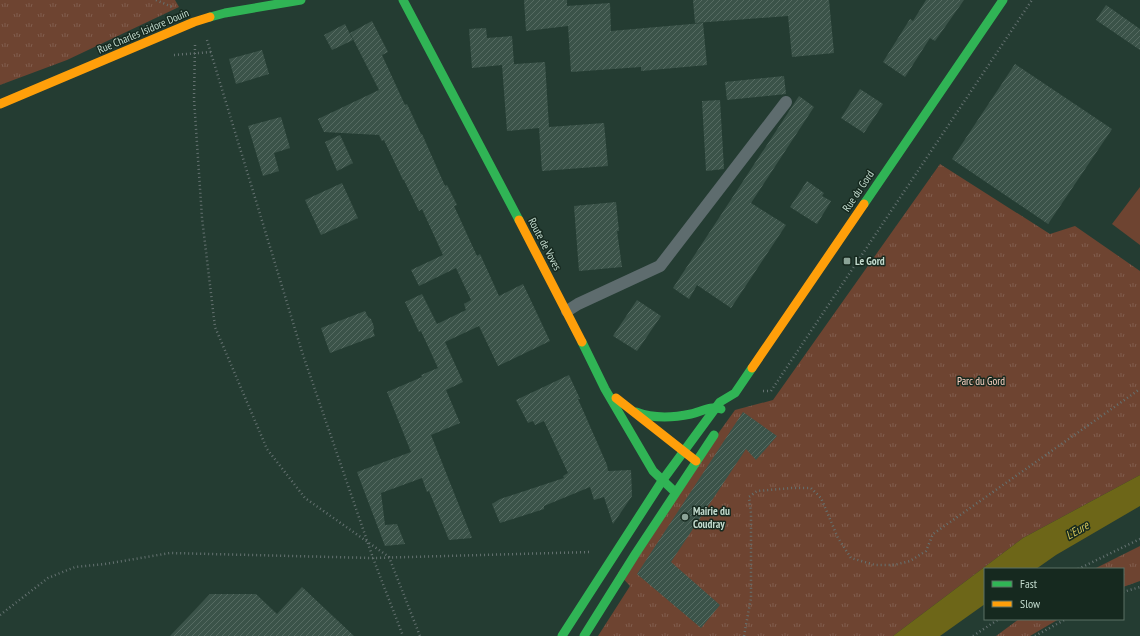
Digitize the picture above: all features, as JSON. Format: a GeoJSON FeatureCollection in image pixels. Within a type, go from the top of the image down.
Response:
{"type":"FeatureCollection","features":[{"type":"Feature","properties":{"kind":"street","name":"Rue Charles Isidore Douin"},"geometry":{"type":"LineString","coordinates":[[0,104],[200,20],[226,13],[301,0]]}},
{"type":"Feature","properties":{"kind":"street","name":"Route de Voves"},"geometry":{"type":"LineString","coordinates":[[404,0],[605,389],[653,471],[675,492]]}},
{"type":"Feature","properties":{"kind":"street","name":"Rue du Gord"},"geometry":{"type":"LineString","coordinates":[[562,636],[662,481],[716,407],[723,398],[731,406],[1003,0]]}},
{"type":"Feature","properties":{"kind":"street"},"geometry":{"type":"LineString","coordinates":[[605,389],[629,410],[652,426],[696,462]]}},
{"type":"Feature","properties":{"kind":"street"},"geometry":{"type":"LineString","coordinates":[[629,410],[651,417],[657,417],[676,416],[700,412],[716,407],[731,406]]}},
{"type":"Feature","properties":{"kind":"street"},"geometry":{"type":"LineString","coordinates":[[584,636],[675,492],[717,430]]}},
{"type":"Feature","properties":{"kind":"lane"},"geometry":{"type":"LineString","coordinates":[[566,311],[660,266],[786,102]]}},
{"type":"Feature","properties":{"kind":"path"},"geometry":{"type":"LineString","coordinates":[[156,0],[183,12],[195,38],[194,99],[201,210],[215,327],[267,449],[306,498],[389,557],[420,636]]}},
{"type":"Feature","properties":{"kind":"path"},"geometry":{"type":"LineString","coordinates":[[731,406],[771,390],[1032,0]]}},
{"type":"Feature","properties":{"kind":"path"},"geometry":{"type":"LineString","coordinates":[[200,20],[302,352],[373,558],[403,636]]}},
{"type":"Feature","properties":{"kind":"path"},"geometry":{"type":"LineString","coordinates":[[744,636],[751,598],[751,513],[749,497],[757,492],[792,488],[811,488],[821,498],[838,538],[851,558],[875,565],[894,565],[910,561],[926,551],[933,534],[1140,390]]}},
{"type":"Feature","properties":{"kind":"path"},"geometry":{"type":"LineString","coordinates":[[1080,568],[1140,539]]}},
{"type":"Feature","properties":{"kind":"path"},"geometry":{"type":"LineString","coordinates":[[0,615],[48,578],[75,568],[170,553],[373,558],[617,551]]}},
{"type":"Feature","properties":{"kind":"path"},"geometry":{"type":"LineString","coordinates":[[1124,592],[1140,587]]}},
{"type":"Feature","properties":{"kind":"path"},"geometry":{"type":"LineString","coordinates":[[973,636],[997,620]]}},
{"type":"Feature","properties":{"kind":"path"},"geometry":{"type":"LineString","coordinates":[[1036,636],[1064,620]]}},
{"type":"Feature","properties":{"kind":"green space"},"geometry":{"type":"Polygon","coordinates":[[[0,0],[175,0],[179,7],[67,60],[0,85],[0,0]]]}},
{"type":"Feature","properties":{"kind":"green space","name":"Parc du Gord"},"geometry":{"type":"Polygon","coordinates":[[[940,164],[1050,234],[1075,226],[1140,271],[1140,475],[1023,538],[893,636],[598,636],[630,586],[618,573],[735,410],[773,400],[940,164]]]}},
{"type":"Feature","properties":{"kind":"green space"},"geometry":{"type":"Polygon","coordinates":[[[1140,187],[1140,245],[1112,224],[1140,187]]]}},
{"type":"Feature","properties":{"kind":"green space"},"geometry":{"type":"Polygon","coordinates":[[[1140,546],[1140,581],[1124,587],[1124,568],[1096,568],[1140,546]]]}},
{"type":"Feature","properties":{"kind":"green space"},"geometry":{"type":"Polygon","coordinates":[[[1018,620],[1057,620],[1030,636],[996,636],[1018,620]]]}},
{"type":"Feature","properties":{"kind":"water","name":"L'Eure"},"geometry":{"type":"Polygon","coordinates":[[[1140,475],[1140,506],[1056,555],[1037,568],[984,568],[984,605],[940,636],[893,636],[1023,538],[1140,475]]]}},
{"type":"Feature","properties":{"kind":"building"},"geometry":{"type":"Polygon","coordinates":[[[524,0],[567,0],[567,6],[610,3],[611,31],[703,23],[707,65],[641,71],[641,67],[571,72],[568,26],[526,31],[524,0]]]}},
{"type":"Feature","properties":{"kind":"building"},"geometry":{"type":"Polygon","coordinates":[[[693,0],[829,0],[834,53],[792,57],[788,16],[695,23],[693,0]]]}},
{"type":"Feature","properties":{"kind":"building"},"geometry":{"type":"Polygon","coordinates":[[[926,0],[964,0],[935,41],[930,38],[905,77],[883,62],[910,19],[913,21],[926,0]]]}},
{"type":"Feature","properties":{"kind":"building"},"geometry":{"type":"Polygon","coordinates":[[[1106,5],[1140,29],[1140,50],[1096,20],[1106,5]]]}},
{"type":"Feature","properties":{"kind":"building"},"geometry":{"type":"Polygon","coordinates":[[[372,21],[388,52],[382,55],[405,105],[407,104],[445,186],[447,185],[457,205],[454,206],[477,256],[480,254],[499,296],[523,284],[550,341],[498,366],[479,326],[445,342],[463,382],[446,390],[460,423],[431,435],[472,538],[449,540],[429,491],[427,492],[422,478],[381,493],[385,525],[397,524],[405,544],[385,546],[357,472],[411,452],[387,392],[422,377],[421,375],[438,368],[421,331],[419,332],[405,302],[422,294],[437,324],[466,310],[464,304],[471,300],[456,268],[419,286],[411,270],[443,255],[422,209],[419,211],[384,140],[382,141],[379,135],[324,132],[318,119],[379,90],[350,33],[372,21]]]}},
{"type":"Feature","properties":{"kind":"building"},"geometry":{"type":"Polygon","coordinates":[[[345,24],[353,40],[332,50],[324,35],[345,24]]]}},
{"type":"Feature","properties":{"kind":"building"},"geometry":{"type":"Polygon","coordinates":[[[486,28],[487,38],[512,36],[514,64],[472,68],[469,29],[486,28]]]}},
{"type":"Feature","properties":{"kind":"building"},"geometry":{"type":"Polygon","coordinates":[[[262,50],[269,74],[236,84],[229,59],[262,50]]]}},
{"type":"Feature","properties":{"kind":"building"},"geometry":{"type":"Polygon","coordinates":[[[545,62],[549,127],[604,123],[608,166],[542,171],[539,128],[507,131],[502,65],[545,62]]]}},
{"type":"Feature","properties":{"kind":"building"},"geometry":{"type":"Polygon","coordinates":[[[1015,64],[1112,129],[1048,224],[952,159],[1015,64]]]}},
{"type":"Feature","properties":{"kind":"building"},"geometry":{"type":"Polygon","coordinates":[[[784,76],[786,94],[727,100],[725,82],[784,76]]]}},
{"type":"Feature","properties":{"kind":"building"},"geometry":{"type":"Polygon","coordinates":[[[860,89],[883,104],[864,133],[841,118],[860,89]]]}},
{"type":"Feature","properties":{"kind":"building"},"geometry":{"type":"Polygon","coordinates":[[[799,96],[814,107],[751,203],[786,225],[731,308],[697,285],[689,299],[673,288],[799,96]]]}},
{"type":"Feature","properties":{"kind":"building"},"geometry":{"type":"Polygon","coordinates":[[[720,100],[724,169],[706,171],[702,101],[720,100]]]}},
{"type":"Feature","properties":{"kind":"building"},"geometry":{"type":"Polygon","coordinates":[[[281,117],[290,148],[274,153],[279,171],[263,176],[248,126],[281,117]]]}},
{"type":"Feature","properties":{"kind":"building"},"geometry":{"type":"Polygon","coordinates":[[[340,135],[353,163],[337,171],[325,142],[340,135]]]}},
{"type":"Feature","properties":{"kind":"building"},"geometry":{"type":"Polygon","coordinates":[[[807,181],[824,193],[822,196],[831,201],[817,224],[790,207],[807,181]]]}},
{"type":"Feature","properties":{"kind":"building"},"geometry":{"type":"Polygon","coordinates":[[[342,183],[358,218],[321,235],[305,200],[342,183]]]}},
{"type":"Feature","properties":{"kind":"building"},"geometry":{"type":"Polygon","coordinates":[[[616,202],[619,231],[617,231],[622,267],[579,271],[574,206],[616,202]]]}},
{"type":"Feature","properties":{"kind":"building"},"geometry":{"type":"Polygon","coordinates":[[[637,300],[661,316],[637,351],[613,336],[637,300]]]}},
{"type":"Feature","properties":{"kind":"building"},"geometry":{"type":"Polygon","coordinates":[[[365,311],[371,319],[375,336],[330,353],[321,328],[365,311]]]}},
{"type":"Feature","properties":{"kind":"building"},"geometry":{"type":"Polygon","coordinates":[[[569,375],[607,465],[608,471],[631,470],[632,496],[613,524],[604,497],[594,500],[590,487],[544,506],[544,509],[500,523],[492,504],[500,499],[564,478],[563,476],[568,473],[544,421],[535,425],[533,421],[528,423],[516,400],[569,375]]]}},
{"type":"Feature","properties":{"kind":"building","name":"Mairie du Coudray"},"geometry":{"type":"Polygon","coordinates":[[[743,412],[777,436],[756,460],[746,449],[671,562],[720,605],[701,628],[637,574],[743,412]]]}},
{"type":"Feature","properties":{"kind":"building"},"geometry":{"type":"Polygon","coordinates":[[[302,587],[354,636],[170,636],[210,594],[256,594],[277,614],[302,587]]]}},
{"type":"Feature","properties":{"kind":"traffic: fast"},"geometry":{"type":"LineString","coordinates":[[210,17],[301,0]]}},
{"type":"Feature","properties":{"kind":"traffic: fast"},"geometry":{"type":"LineString","coordinates":[[403,0],[519,220]]}},
{"type":"Feature","properties":{"kind":"traffic: fast"},"geometry":{"type":"LineString","coordinates":[[864,204],[1003,0]]}},
{"type":"Feature","properties":{"kind":"traffic: fast"},"geometry":{"type":"LineString","coordinates":[[582,342],[605,389],[653,471],[675,492]]}},
{"type":"Feature","properties":{"kind":"traffic: fast"},"geometry":{"type":"LineString","coordinates":[[562,636],[662,481],[720,402],[735,393],[752,368]]}},
{"type":"Feature","properties":{"kind":"traffic: fast"},"geometry":{"type":"LineString","coordinates":[[636,412],[656,417],[670,417],[691,414],[710,408],[721,409]]}},
{"type":"Feature","properties":{"kind":"traffic: fast"},"geometry":{"type":"LineString","coordinates":[[584,636],[636,553],[714,435]]}},
{"type":"Feature","properties":{"kind":"traffic: slow"},"geometry":{"type":"LineString","coordinates":[[0,104],[194,22],[210,17]]}},
{"type":"Feature","properties":{"kind":"traffic: slow"},"geometry":{"type":"LineString","coordinates":[[752,368],[864,204]]}},
{"type":"Feature","properties":{"kind":"traffic: slow"},"geometry":{"type":"LineString","coordinates":[[519,220],[582,342]]}},
{"type":"Feature","properties":{"kind":"traffic: slow"},"geometry":{"type":"LineString","coordinates":[[616,398],[696,461]]}},
{"type":"Feature","properties":{"kind":"place","name":"Le Gord"},"geometry":{"type":"Point","coordinates":[847,261]}},
{"type":"Feature","properties":{"kind":"place","name":"Mairie du Coudray"},"geometry":{"type":"Point","coordinates":[685,517]}}]}
